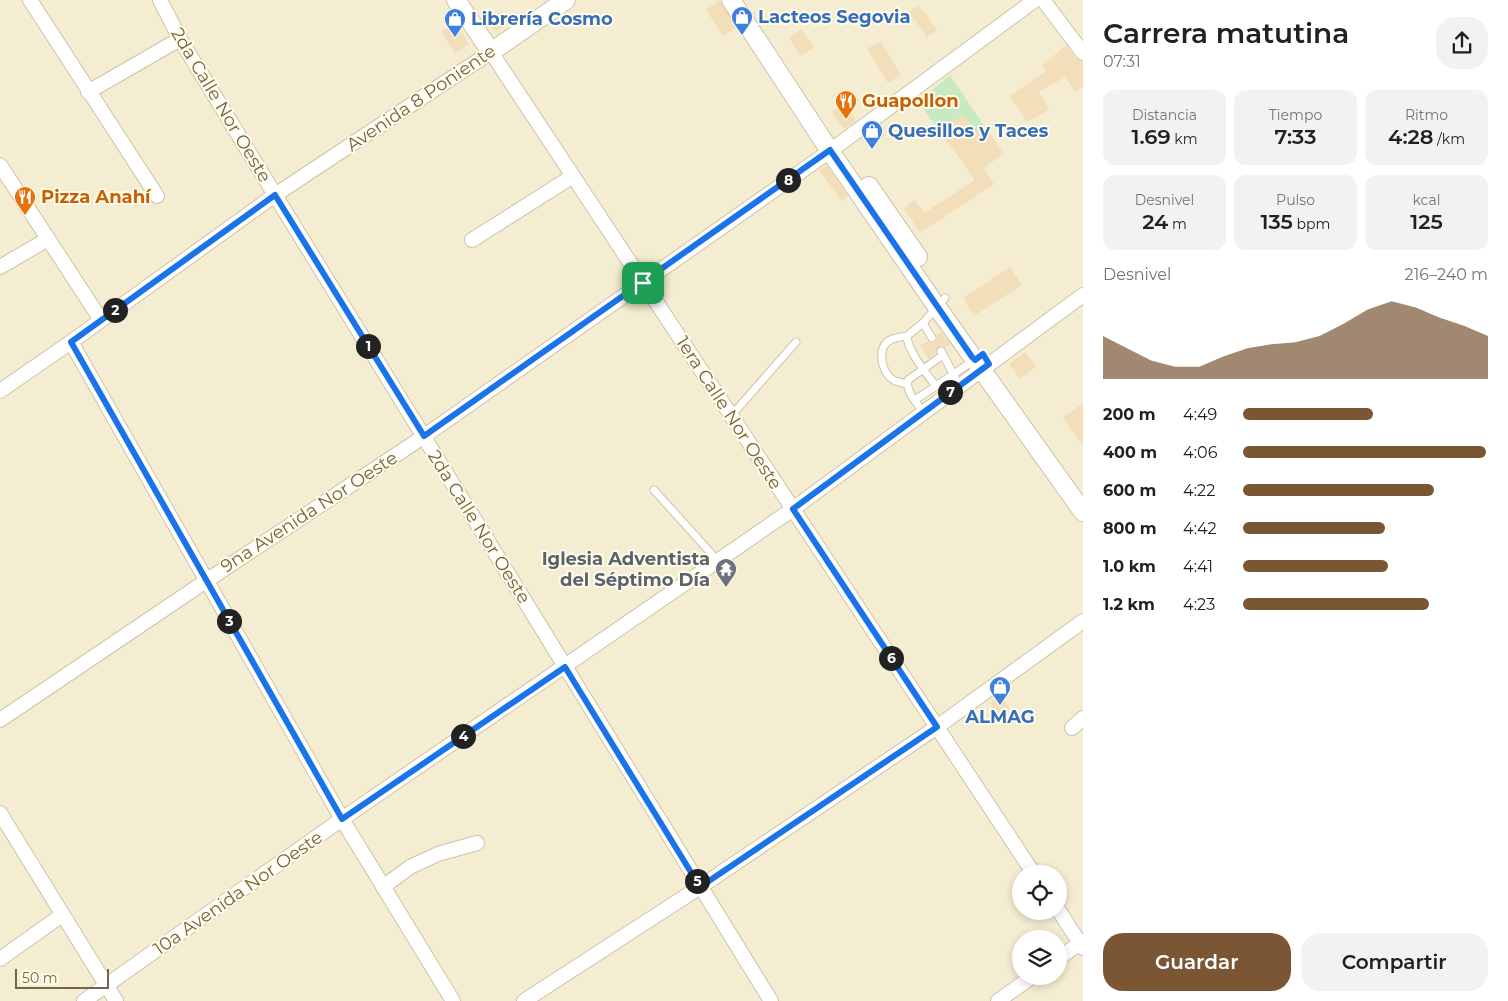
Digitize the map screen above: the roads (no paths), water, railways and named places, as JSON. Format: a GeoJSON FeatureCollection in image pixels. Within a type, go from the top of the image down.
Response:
{"type":"FeatureCollection","features":[{"type":"Feature","properties":{"kind":"street"},"geometry":{"type":"LineString","coordinates":[[30,0],[156,196]]}},
{"type":"Feature","properties":{"kind":"street","name":"2da Calle Nor Oeste"},"geometry":{"type":"LineString","coordinates":[[160,0],[180,39],[275,195],[771,1001]]}},
{"type":"Feature","properties":{"kind":"street"},"geometry":{"type":"LineString","coordinates":[[456,0],[490,52]]}},
{"type":"Feature","properties":{"kind":"street","name":"Avenida 8 Poniente"},"geometry":{"type":"LineString","coordinates":[[0,391],[275,195],[566,0]]}},
{"type":"Feature","properties":{"kind":"street"},"geometry":{"type":"LineString","coordinates":[[735,0],[834,147],[1044,449],[1083,512]]}},
{"type":"Feature","properties":{"kind":"street","name":"9na Avenida Nor Oeste"},"geometry":{"type":"LineString","coordinates":[[0,720],[424,436],[834,147],[1035,0]]}},
{"type":"Feature","properties":{"kind":"street"},"geometry":{"type":"LineString","coordinates":[[1043,0],[1083,53]]}},
{"type":"Feature","properties":{"kind":"street"},"geometry":{"type":"LineString","coordinates":[[88,92],[180,39]]}},
{"type":"Feature","properties":{"kind":"street","name":"1era Calle Nor Oeste"},"geometry":{"type":"LineString","coordinates":[[490,52],[1028,865]]}},
{"type":"Feature","properties":{"kind":"street"},"geometry":{"type":"LineString","coordinates":[[0,164],[101,320]]}},
{"type":"Feature","properties":{"kind":"street"},"geometry":{"type":"LineString","coordinates":[[472,240],[573,176]]}},
{"type":"Feature","properties":{"kind":"street"},"geometry":{"type":"LineString","coordinates":[[0,267],[48,239]]}},
{"type":"Feature","properties":{"kind":"street","name":"10a Avenida Nor Oeste"},"geometry":{"type":"LineString","coordinates":[[84,1001],[342,819],[793,509],[923,412],[957,379],[1083,295]]}},
{"type":"Feature","properties":{"kind":"street"},"geometry":{"type":"LineString","coordinates":[[71,342],[342,819],[452,1001]]}},
{"type":"Feature","properties":{"kind":"street"},"geometry":{"type":"LineString","coordinates":[[1044,449],[1083,493]]}},
{"type":"Feature","properties":{"kind":"street"},"geometry":{"type":"LineString","coordinates":[[524,1001],[700,887],[937,727],[1083,621]]}},
{"type":"Feature","properties":{"kind":"street"},"geometry":{"type":"LineString","coordinates":[[0,813],[116,1001]]}},
{"type":"Feature","properties":{"kind":"street"},"geometry":{"type":"LineString","coordinates":[[384,887],[410,867],[438,854],[477,843]]}},
{"type":"Feature","properties":{"kind":"street"},"geometry":{"type":"LineString","coordinates":[[0,959],[62,915]]}},
{"type":"Feature","properties":{"kind":"street"},"geometry":{"type":"LineString","coordinates":[[1065,920],[1082,944],[1067,953]]}},
{"type":"Feature","properties":{"kind":"street"},"geometry":{"type":"LineString","coordinates":[[998,1001],[1020,985]]}},
{"type":"Feature","properties":{"kind":"lane"},"geometry":{"type":"LineString","coordinates":[[906,384],[893,380],[888,374],[882,365],[882,350],[888,342],[898,337],[907,336],[923,323],[941,302]]}},
{"type":"Feature","properties":{"kind":"lane"},"geometry":{"type":"LineString","coordinates":[[923,323],[932,338]]}},
{"type":"Feature","properties":{"kind":"lane"},"geometry":{"type":"LineString","coordinates":[[907,336],[907,343],[936,386]]}},
{"type":"Feature","properties":{"kind":"lane"},"geometry":{"type":"LineString","coordinates":[[732,416],[796,342]]}},
{"type":"Feature","properties":{"kind":"lane"},"geometry":{"type":"LineString","coordinates":[[906,384],[908,380],[942,353],[957,379],[936,386],[915,400]]}},
{"type":"Feature","properties":{"kind":"lane"},"geometry":{"type":"LineString","coordinates":[[906,384],[923,412]]}},
{"type":"Feature","properties":{"kind":"lane"},"geometry":{"type":"LineString","coordinates":[[654,490],[718,561]]}},
{"type":"Feature","properties":{"kind":"place","name":"Lacteos Segovia"},"geometry":{"type":"Point","coordinates":[742,36]}},
{"type":"Feature","properties":{"kind":"place","name":"Librería Cosmo"},"geometry":{"type":"Point","coordinates":[455,38]}},
{"type":"Feature","properties":{"kind":"place","name":"Guapollon"},"geometry":{"type":"Point","coordinates":[846,120]}},
{"type":"Feature","properties":{"kind":"place","name":"Quesillos y Taces"},"geometry":{"type":"Point","coordinates":[872,150]}},
{"type":"Feature","properties":{"kind":"place","name":"Pizza Anahí"},"geometry":{"type":"Point","coordinates":[25,216]}},
{"type":"Feature","properties":{"kind":"place","name":"Iglesia Adventista del Séptimo Día"},"geometry":{"type":"Point","coordinates":[726,588]}},
{"type":"Feature","properties":{"kind":"place","name":"ALMAG"},"geometry":{"type":"Point","coordinates":[1000,706]}}]}
